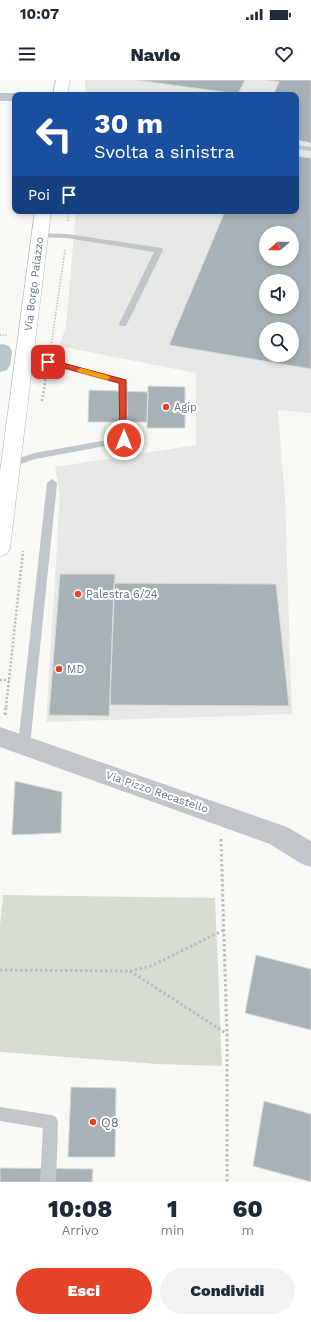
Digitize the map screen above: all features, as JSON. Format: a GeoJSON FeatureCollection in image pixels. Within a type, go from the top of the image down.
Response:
{"type":"FeatureCollection","features":[{"type":"Feature","properties":{"kind":"main road"},"geometry":{"type":"LineString","coordinates":[[61,92],[63,80]]}},
{"type":"Feature","properties":{"kind":"main road","name":"Via Borgo Palazzo"},"geometry":{"type":"LineString","coordinates":[[0,548],[43,214]]}},
{"type":"Feature","properties":{"kind":"street"},"geometry":{"type":"LineString","coordinates":[[0,97],[12,97]]}},
{"type":"Feature","properties":{"kind":"street","name":"Via Pizzo Recastello"},"geometry":{"type":"LineString","coordinates":[[0,737],[278,834],[311,855]]}},
{"type":"Feature","properties":{"kind":"lane"},"geometry":{"type":"LineString","coordinates":[[299,147],[311,149]]}},
{"type":"Feature","properties":{"kind":"lane"},"geometry":{"type":"LineString","coordinates":[[40,235],[67,236],[159,250],[123,324]]}},
{"type":"Feature","properties":{"kind":"lane"},"geometry":{"type":"LineString","coordinates":[[10,465],[34,456],[124,440],[123,382],[48,362],[26,351]]}},
{"type":"Feature","properties":{"kind":"lane"},"geometry":{"type":"LineString","coordinates":[[24,745],[52,483]]}},
{"type":"Feature","properties":{"kind":"lane"},"geometry":{"type":"LineString","coordinates":[[0,1114],[51,1122],[48,1182]]}},
{"type":"Feature","properties":{"kind":"path"},"geometry":{"type":"LineString","coordinates":[[0,680],[9,680]]}},
{"type":"Feature","properties":{"kind":"path"},"geometry":{"type":"LineString","coordinates":[[221,836],[226,1034],[227,1182]]}},
{"type":"Feature","properties":{"kind":"path"},"geometry":{"type":"LineString","coordinates":[[0,970],[130,971],[151,966],[224,930]]}},
{"type":"Feature","properties":{"kind":"path"},"geometry":{"type":"LineString","coordinates":[[130,971],[226,1034]]}},
{"type":"Feature","properties":{"kind":"shaded area"},"geometry":{"type":"Polygon","coordinates":[[[85,80],[311,80],[311,413],[278,410],[285,500],[292,714],[46,722],[60,496],[55,467],[196,445],[196,373],[59,346],[66,327],[76,214],[299,214],[299,92],[85,92],[85,80]]]}},
{"type":"Feature","properties":{"kind":"shaded area"},"geometry":{"type":"Polygon","coordinates":[[[3,895],[215,898],[222,1066],[157,1064],[0,1052],[0,926],[3,895]]]}},
{"type":"Feature","properties":{"kind":"building"},"geometry":{"type":"Polygon","coordinates":[[[136,80],[245,80],[239,92],[223,92],[136,80]]]}},
{"type":"Feature","properties":{"kind":"building"},"geometry":{"type":"Polygon","coordinates":[[[266,80],[311,80],[311,143],[299,141],[299,92],[274,92],[279,82],[266,80]]]}},
{"type":"Feature","properties":{"kind":"building"},"geometry":{"type":"Polygon","coordinates":[[[299,156],[311,158],[311,369],[270,362],[299,362],[299,322],[259,322],[259,360],[169,345],[224,214],[299,214],[299,156]]]}},
{"type":"Feature","properties":{"kind":"building","name":"Agip"},"geometry":{"type":"Polygon","coordinates":[[[148,386],[185,387],[185,428],[147,428],[148,386]]]}},
{"type":"Feature","properties":{"kind":"building"},"geometry":{"type":"Polygon","coordinates":[[[89,390],[148,392],[147,422],[88,422],[89,390]]]}},
{"type":"Feature","properties":{"kind":"building"},"geometry":{"type":"Polygon","coordinates":[[[60,574],[115,574],[109,716],[49,715],[60,574]]]}},
{"type":"Feature","properties":{"kind":"building"},"geometry":{"type":"Polygon","coordinates":[[[114,583],[276,584],[289,706],[110,705],[114,583]]]}},
{"type":"Feature","properties":{"kind":"building"},"geometry":{"type":"Polygon","coordinates":[[[15,781],[62,792],[61,833],[12,835],[15,781]]]}},
{"type":"Feature","properties":{"kind":"building"},"geometry":{"type":"Polygon","coordinates":[[[256,955],[311,969],[311,1030],[245,1013],[256,955]]]}},
{"type":"Feature","properties":{"kind":"building","name":"Q8"},"geometry":{"type":"Polygon","coordinates":[[[71,1087],[116,1088],[115,1157],[68,1157],[71,1087]]]}},
{"type":"Feature","properties":{"kind":"building"},"geometry":{"type":"Polygon","coordinates":[[[264,1101],[311,1114],[311,1182],[253,1166],[264,1101]]]}},
{"type":"Feature","properties":{"kind":"building"},"geometry":{"type":"Polygon","coordinates":[[[0,1168],[93,1169],[92,1182],[0,1182],[0,1168]]]}},
{"type":"Feature","properties":{"kind":"waterway"},"geometry":{"type":"LineString","coordinates":[[0,365],[2,351]]}},
{"type":"Feature","properties":{"kind":"slow traffic"},"geometry":{"type":"LineString","coordinates":[[81,370],[107,378]]}},
{"type":"Feature","properties":{"kind":"place","name":"Agip"},"geometry":{"type":"Point","coordinates":[166,407]}},
{"type":"Feature","properties":{"kind":"place","name":"Palestra 6/24"},"geometry":{"type":"Point","coordinates":[78,594]}},
{"type":"Feature","properties":{"kind":"place","name":"MD"},"geometry":{"type":"Point","coordinates":[59,669]}},
{"type":"Feature","properties":{"kind":"place","name":"Q8"},"geometry":{"type":"Point","coordinates":[93,1122]}},
{"type":"Feature","properties":{"kind":"route"},"geometry":{"type":"LineString","coordinates":[[48,362],[123,382],[124,440]]}}]}
